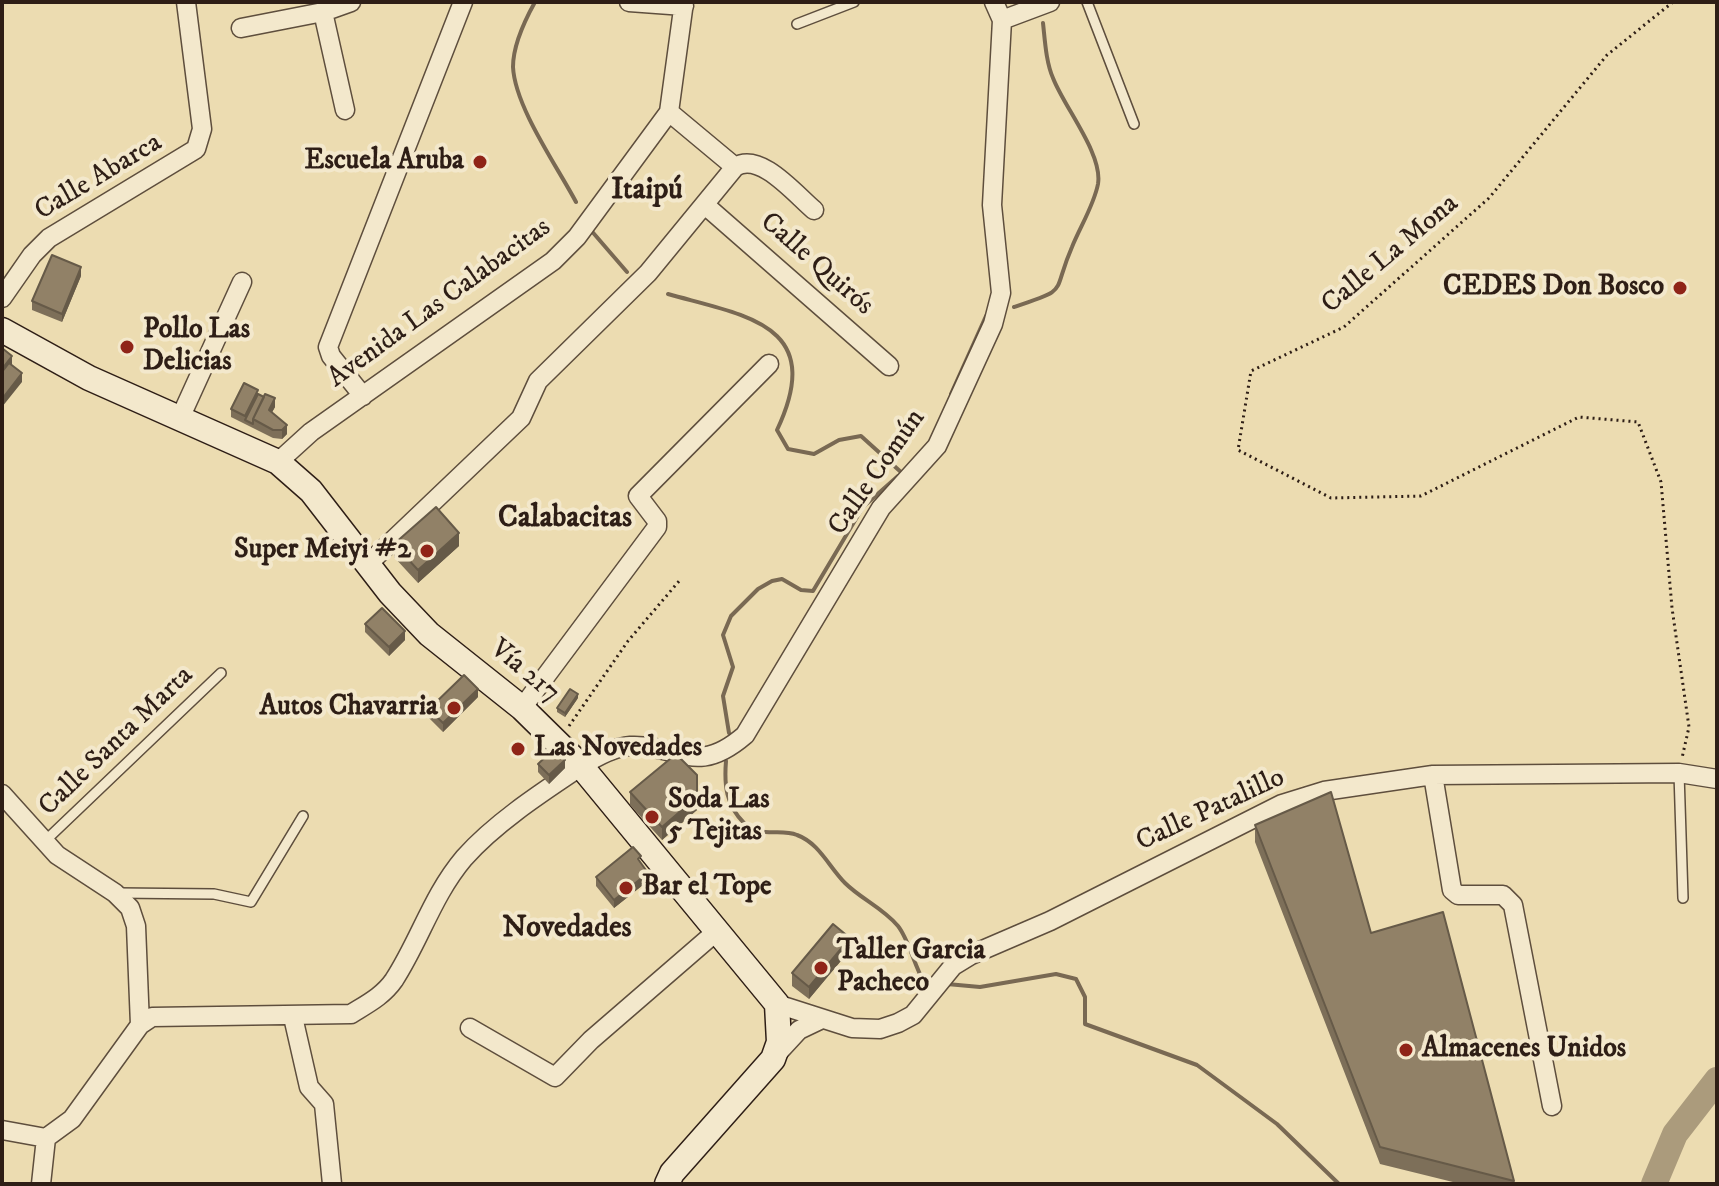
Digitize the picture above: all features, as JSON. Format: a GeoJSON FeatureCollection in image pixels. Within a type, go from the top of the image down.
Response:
{"type":"FeatureCollection","features":[{"type":"Feature","properties":{"kind":"main road","name":"Vía 217"},"geometry":{"type":"LineString","coordinates":[[2,330],[89,378],[181,416],[278,462],[311,491],[390,593],[429,634],[522,708],[558,741],[777,1004]]}},
{"type":"Feature","properties":{"kind":"main road"},"geometry":{"type":"LineString","coordinates":[[667,1184],[672,1173],[773,1059],[779,1042],[777,1004]]}},
{"type":"Feature","properties":{"kind":"street","name":"Calle Abarca"},"geometry":{"type":"LineString","coordinates":[[2,298],[32,255],[49,238],[196,149],[202,129],[186,2]]}},
{"type":"Feature","properties":{"kind":"street"},"geometry":{"type":"LineString","coordinates":[[241,28],[323,12],[351,2]]}},
{"type":"Feature","properties":{"kind":"street"},"geometry":{"type":"LineString","coordinates":[[363,396],[331,356],[328,347],[463,2]]}},
{"type":"Feature","properties":{"kind":"street"},"geometry":{"type":"LineString","coordinates":[[629,2],[684,4]]}},
{"type":"Feature","properties":{"kind":"street","name":"Calle Común"},"geometry":{"type":"LineString","coordinates":[[140,1025],[152,1017],[181,1014],[293,1017],[351,1014],[378,997],[393,980],[427,912],[464,858],[497,827],[581,766],[629,746],[655,748],[695,759],[736,743],[745,735],[881,508],[937,446],[993,324],[1001,293],[992,205],[1002,20],[994,2]]}},
{"type":"Feature","properties":{"kind":"street"},"geometry":{"type":"LineString","coordinates":[[1002,20],[1050,2]]}},
{"type":"Feature","properties":{"kind":"street","name":"Avenida Las Calabacitas"},"geometry":{"type":"LineString","coordinates":[[278,462],[363,396],[553,261],[577,237],[669,112],[684,4]]}},
{"type":"Feature","properties":{"kind":"street"},"geometry":{"type":"LineString","coordinates":[[323,12],[345,110]]}},
{"type":"Feature","properties":{"kind":"street"},"geometry":{"type":"LineString","coordinates":[[669,112],[735,167]]}},
{"type":"Feature","properties":{"kind":"street"},"geometry":{"type":"LineString","coordinates":[[369,563],[521,418],[538,381],[648,273],[735,167],[743,162],[757,164],[814,210]]}},
{"type":"Feature","properties":{"kind":"street","name":"Calle Quirós"},"geometry":{"type":"LineString","coordinates":[[705,205],[889,366]]}},
{"type":"Feature","properties":{"kind":"street"},"geometry":{"type":"LineString","coordinates":[[181,416],[242,282]]}},
{"type":"Feature","properties":{"kind":"street"},"geometry":{"type":"LineString","coordinates":[[522,708],[657,527],[657,521],[638,501],[638,496],[769,364]]}},
{"type":"Feature","properties":{"kind":"street","name":"Calle Patalillo"},"geometry":{"type":"LineString","coordinates":[[777,1004],[852,1028],[880,1029],[913,1015],[953,966],[1282,804],[1324,791],[1433,775],[1679,773],[1717,779]]}},
{"type":"Feature","properties":{"kind":"street"},"geometry":{"type":"LineString","coordinates":[[1433,775],[1452,890],[1458,895],[1503,895],[1513,905],[1552,1106]]}},
{"type":"Feature","properties":{"kind":"street"},"geometry":{"type":"LineString","coordinates":[[2,794],[57,855],[115,893],[130,908],[136,926],[140,1025],[72,1119],[46,1138],[2,1130]]}},
{"type":"Feature","properties":{"kind":"street"},"geometry":{"type":"LineString","coordinates":[[470,1028],[555,1077],[591,1040],[717,931]]}},
{"type":"Feature","properties":{"kind":"street"},"geometry":{"type":"LineString","coordinates":[[293,1017],[309,1087],[324,1104],[332,1184]]}},
{"type":"Feature","properties":{"kind":"street"},"geometry":{"type":"LineString","coordinates":[[773,1059],[789,1038],[822,1019]]}},
{"type":"Feature","properties":{"kind":"street"},"geometry":{"type":"LineString","coordinates":[[41,1184],[46,1138]]}},
{"type":"Feature","properties":{"kind":"lane"},"geometry":{"type":"LineString","coordinates":[[797,24],[854,2]]}},
{"type":"Feature","properties":{"kind":"lane"},"geometry":{"type":"LineString","coordinates":[[1087,2],[1134,124]]}},
{"type":"Feature","properties":{"kind":"lane","name":"Calle Santa Marta"},"geometry":{"type":"LineString","coordinates":[[44,842],[221,673]]}},
{"type":"Feature","properties":{"kind":"lane"},"geometry":{"type":"LineString","coordinates":[[1679,773],[1683,898]]}},
{"type":"Feature","properties":{"kind":"lane"},"geometry":{"type":"LineString","coordinates":[[115,893],[214,894],[251,902],[303,816]]}},
{"type":"Feature","properties":{"kind":"path","name":"Calle La Mona"},"geometry":{"type":"LineString","coordinates":[[1673,2],[1607,55],[1489,198],[1344,327],[1251,371],[1238,450],[1331,498],[1421,496],[1579,417],[1638,422],[1661,482],[1672,608],[1689,727],[1679,773]]}},
{"type":"Feature","properties":{"kind":"path"},"geometry":{"type":"LineString","coordinates":[[558,741],[628,641],[680,580]]}},
{"type":"Feature","properties":{"kind":"building"},"geometry":{"type":"Polygon","coordinates":[[[52,255],[81,267],[62,314],[32,301],[52,255]]]}},
{"type":"Feature","properties":{"kind":"building"},"geometry":{"type":"Polygon","coordinates":[[[2,348],[12,356],[2,369],[2,348]]]}},
{"type":"Feature","properties":{"kind":"building"},"geometry":{"type":"Polygon","coordinates":[[[9,363],[22,373],[2,399],[2,372],[9,363]]]}},
{"type":"Feature","properties":{"kind":"building"},"geometry":{"type":"Polygon","coordinates":[[[244,383],[258,390],[245,416],[231,409],[244,383]]]}},
{"type":"Feature","properties":{"kind":"building"},"geometry":{"type":"Polygon","coordinates":[[[258,394],[264,397],[253,424],[245,420],[258,394]]]}},
{"type":"Feature","properties":{"kind":"building"},"geometry":{"type":"Polygon","coordinates":[[[265,394],[275,398],[269,410],[287,425],[282,430],[273,430],[253,419],[265,394]]]}},
{"type":"Feature","properties":{"kind":"building","name":"Super Meiyi #2"},"geometry":{"type":"Polygon","coordinates":[[[436,507],[459,533],[418,570],[394,544],[436,507]]]}},
{"type":"Feature","properties":{"kind":"building"},"geometry":{"type":"Polygon","coordinates":[[[382,608],[405,631],[389,647],[365,624],[382,608]]]}},
{"type":"Feature","properties":{"kind":"building","name":"Autos Chavarria"},"geometry":{"type":"Polygon","coordinates":[[[464,675],[478,689],[443,723],[429,709],[464,675]]]}},
{"type":"Feature","properties":{"kind":"building"},"geometry":{"type":"Polygon","coordinates":[[[570,689],[578,694],[565,713],[557,708],[570,689]]]}},
{"type":"Feature","properties":{"kind":"building"},"geometry":{"type":"Polygon","coordinates":[[[555,748],[565,760],[549,775],[538,764],[555,748]]]}},
{"type":"Feature","properties":{"kind":"building"},"geometry":{"type":"Polygon","coordinates":[[[676,754],[697,775],[697,797],[662,827],[630,792],[676,754]]]}},
{"type":"Feature","properties":{"kind":"building","name":"Almacenes Unidos"},"geometry":{"type":"Polygon","coordinates":[[[1331,792],[1371,933],[1443,912],[1514,1181],[1380,1147],[1255,825],[1331,792]]]}},
{"type":"Feature","properties":{"kind":"building"},"geometry":{"type":"Polygon","coordinates":[[[633,847],[641,856],[638,859],[648,873],[614,900],[596,877],[633,847]]]}},
{"type":"Feature","properties":{"kind":"building"},"geometry":{"type":"Polygon","coordinates":[[[833,924],[850,938],[809,987],[792,973],[833,924]]]}},
{"type":"Feature","properties":{"kind":"waterway"},"geometry":{"type":"LineString","coordinates":[[535,2],[515,50],[513,67],[516,83],[538,136],[576,202]]}},
{"type":"Feature","properties":{"kind":"waterway"},"geometry":{"type":"LineString","coordinates":[[1014,307],[1056,288],[1098,184],[1095,159],[1051,72],[1043,23]]}},
{"type":"Feature","properties":{"kind":"waterway"},"geometry":{"type":"LineString","coordinates":[[589,228],[627,272]]}},
{"type":"Feature","properties":{"kind":"waterway"},"geometry":{"type":"LineString","coordinates":[[668,294],[750,319],[770,330],[785,346],[792,367],[790,395],[777,430],[788,449],[814,454],[839,440],[861,436],[902,473]]}},
{"type":"Feature","properties":{"kind":"waterway"},"geometry":{"type":"LineString","coordinates":[[951,394],[986,316]]}},
{"type":"Feature","properties":{"kind":"waterway"},"geometry":{"type":"LineString","coordinates":[[729,733],[723,696],[733,667],[723,635],[731,616],[758,589],[772,581],[782,579],[801,590],[813,591],[863,507],[898,476]]}},
{"type":"Feature","properties":{"kind":"waterway"},"geometry":{"type":"LineString","coordinates":[[726,761],[728,794],[733,809],[744,823],[757,831],[797,835],[812,844],[845,883],[898,926],[924,982],[930,982]]}},
{"type":"Feature","properties":{"kind":"waterway"},"geometry":{"type":"LineString","coordinates":[[947,984],[980,987],[1056,974],[1076,979],[1085,997],[1085,1024],[1197,1065],[1277,1124],[1339,1184]]}},
{"type":"Feature","properties":{"kind":"waterway"},"geometry":{"type":"LineString","coordinates":[[1654,1184],[1675,1134],[1717,1080]]}},
{"type":"Feature","properties":{"kind":"place","name":"Escuela Aruba"},"geometry":{"type":"Point","coordinates":[480,162]}},
{"type":"Feature","properties":{"kind":"place","name":"CEDES Don Bosco"},"geometry":{"type":"Point","coordinates":[1680,288]}},
{"type":"Feature","properties":{"kind":"place","name":"Pollo Las Delicias"},"geometry":{"type":"Point","coordinates":[127,347]}},
{"type":"Feature","properties":{"kind":"place","name":"Super Meiyi #2"},"geometry":{"type":"Point","coordinates":[427,551]}},
{"type":"Feature","properties":{"kind":"place","name":"Autos Chavarria"},"geometry":{"type":"Point","coordinates":[454,708]}},
{"type":"Feature","properties":{"kind":"place","name":"Las Novedades"},"geometry":{"type":"Point","coordinates":[518,749]}},
{"type":"Feature","properties":{"kind":"place","name":"Soda Las 5 Tejitas"},"geometry":{"type":"Point","coordinates":[652,817]}},
{"type":"Feature","properties":{"kind":"place","name":"Bar el Tope"},"geometry":{"type":"Point","coordinates":[626,888]}},
{"type":"Feature","properties":{"kind":"place","name":"Taller Garcia Pacheco"},"geometry":{"type":"Point","coordinates":[821,968]}},
{"type":"Feature","properties":{"kind":"place","name":"Almacenes Unidos"},"geometry":{"type":"Point","coordinates":[1406,1050]}},
{"type":"Feature","properties":{"kind":"district","name":"Itaipú"},"geometry":{"type":"Point","coordinates":[647,192]}},
{"type":"Feature","properties":{"kind":"district","name":"Calabacitas"},"geometry":{"type":"Point","coordinates":[565,520]}},
{"type":"Feature","properties":{"kind":"district","name":"Novedades"},"geometry":{"type":"Point","coordinates":[567,930]}}]}
